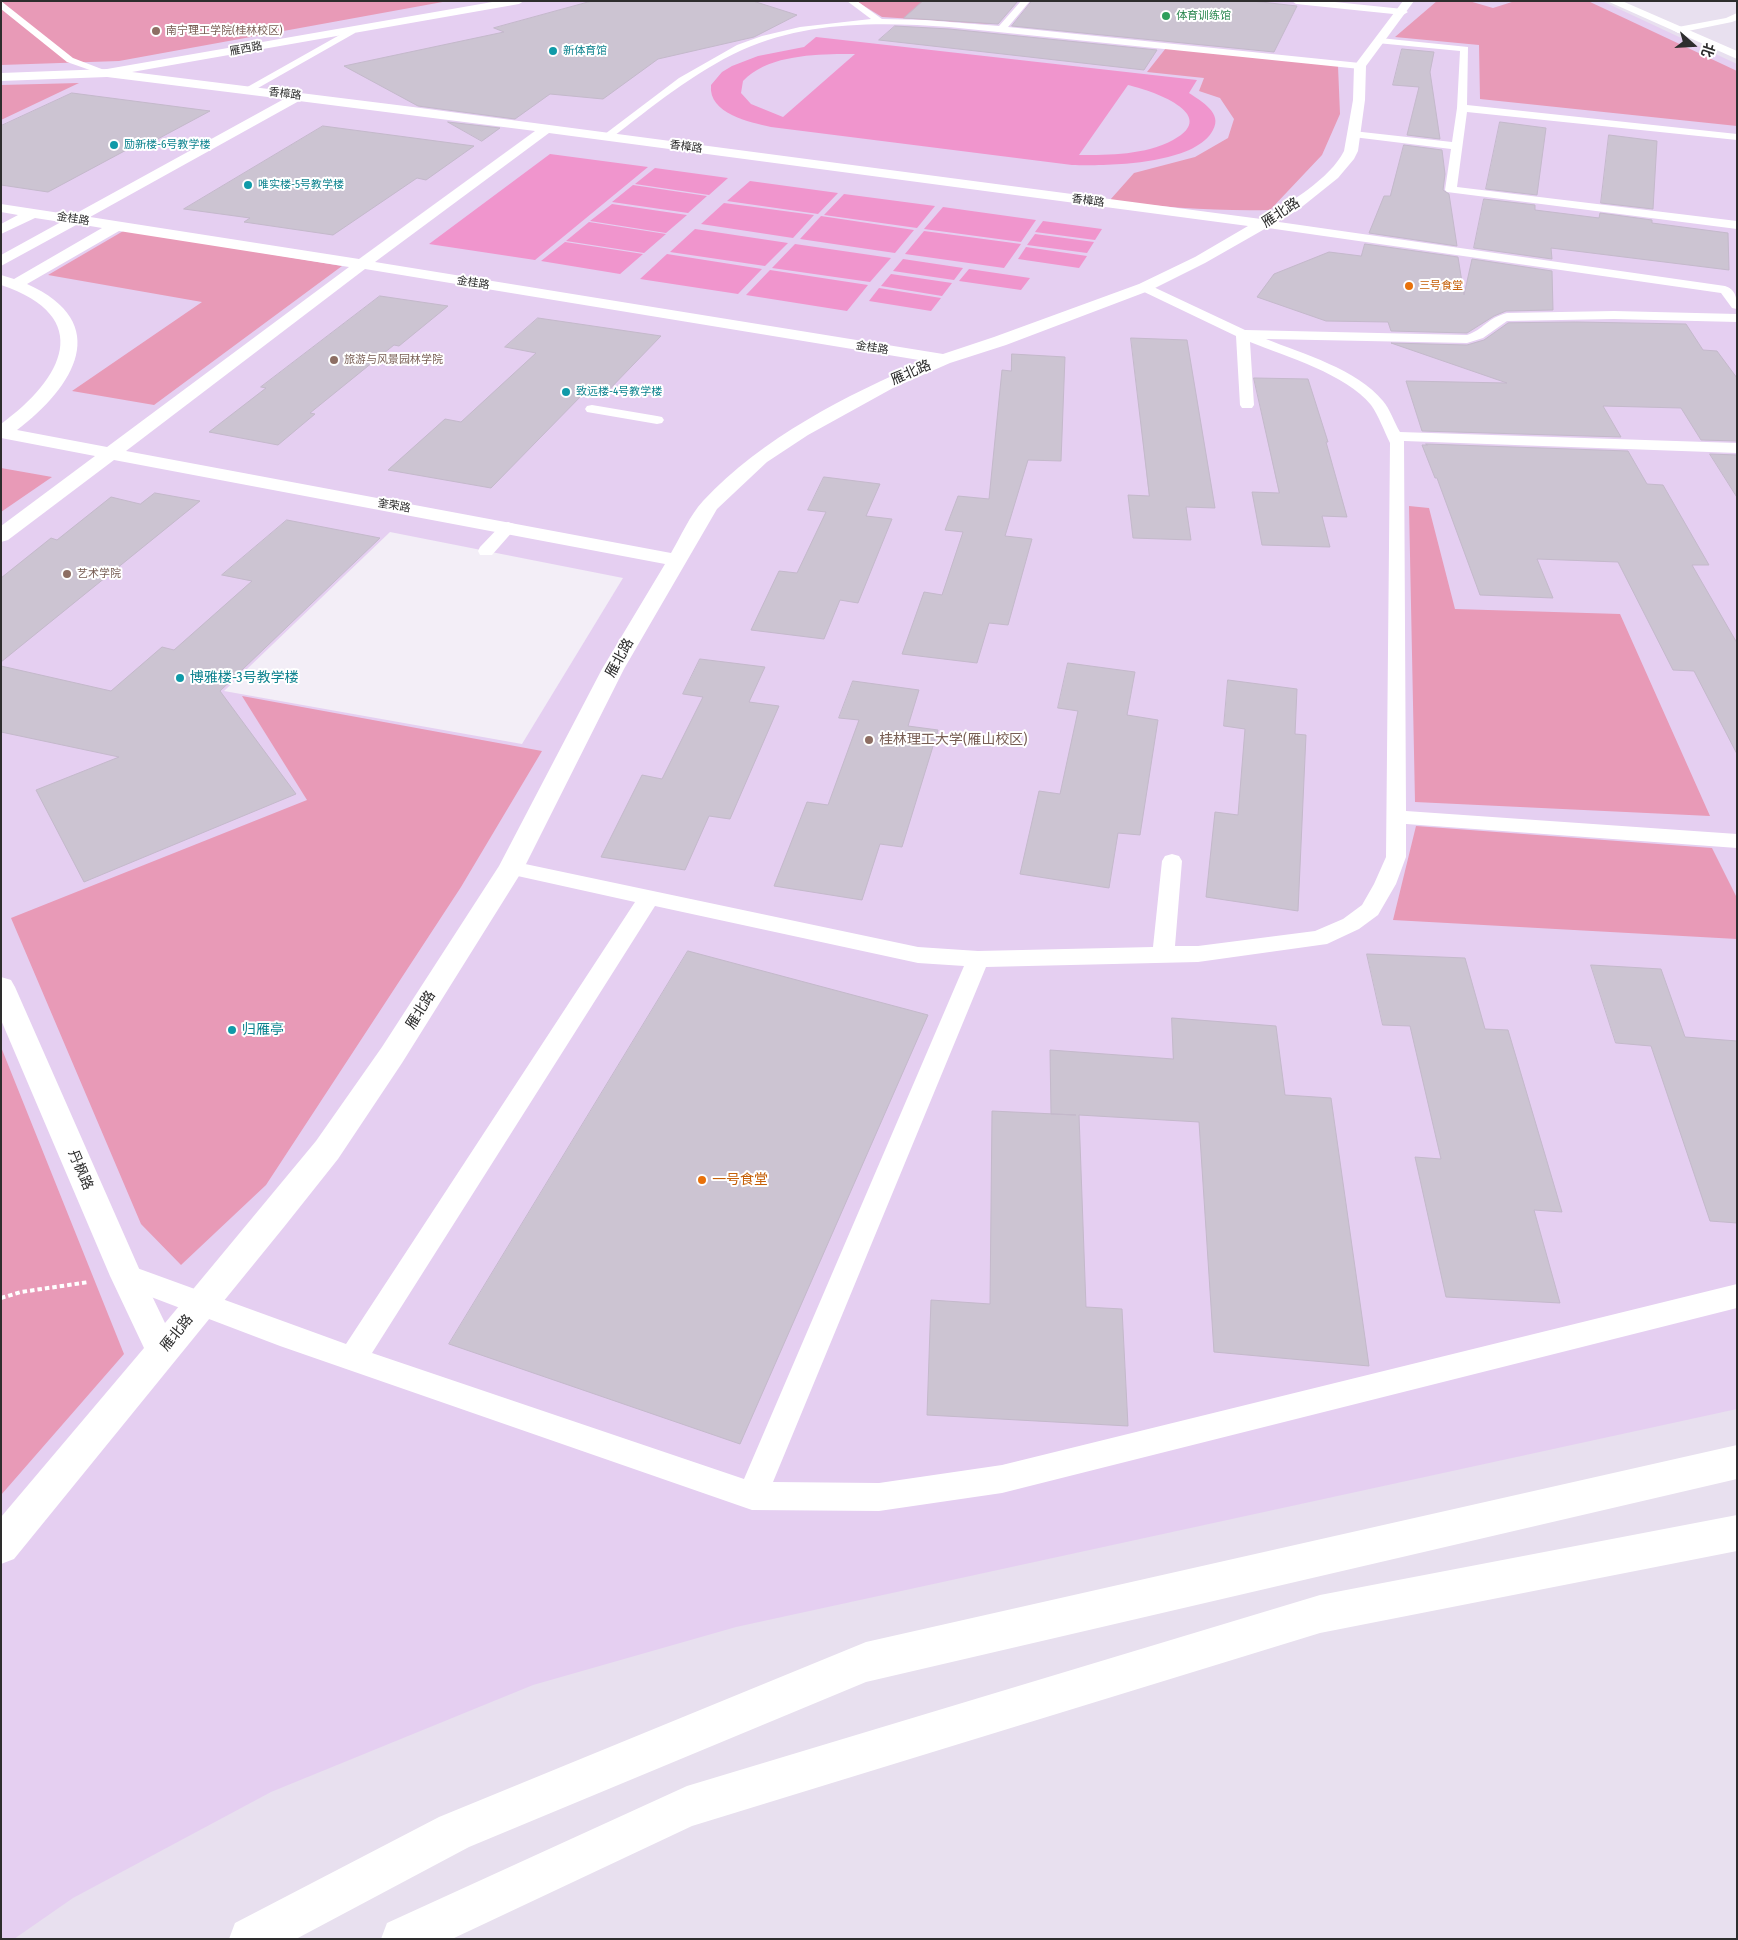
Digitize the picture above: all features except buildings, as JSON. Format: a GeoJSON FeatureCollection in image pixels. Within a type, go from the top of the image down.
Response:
{"type":"FeatureCollection","features":[{"type":"Feature","properties":{"kind":"street","name":"雁西路"},"geometry":{"type":"LineString","coordinates":[[1,77],[107,73],[518,1]]}},
{"type":"Feature","properties":{"kind":"street"},"geometry":{"type":"LineString","coordinates":[[1612,1],[1737,55]]}},
{"type":"Feature","properties":{"kind":"street"},"geometry":{"type":"LineString","coordinates":[[1360,66],[1406,7]]}},
{"type":"Feature","properties":{"kind":"street","name":"雁北路"},"geometry":{"type":"LineString","coordinates":[[1,1546],[273,1218],[327,1150],[392,1055],[511,868],[613,669],[709,506],[760,458],[802,431],[887,384],[944,359],[1000,341],[1145,287],[1265,224],[1293,206],[1337,171],[1351,151],[1359,100],[1360,66]]}},
{"type":"Feature","properties":{"kind":"street","name":"香樟路"},"geometry":{"type":"LineString","coordinates":[[107,73],[298,96],[1265,224]]}},
{"type":"Feature","properties":{"kind":"street"},"geometry":{"type":"LineString","coordinates":[[1,261],[78,220],[298,96]]}},
{"type":"Feature","properties":{"kind":"street"},"geometry":{"type":"LineString","coordinates":[[1,536],[362,264],[546,129]]}},
{"type":"Feature","properties":{"kind":"street","name":"金桂路"},"geometry":{"type":"LineString","coordinates":[[1,208],[362,264],[944,359]]}},
{"type":"Feature","properties":{"kind":"street"},"geometry":{"type":"LineString","coordinates":[[1,230],[33,213]]}},
{"type":"Feature","properties":{"kind":"street"},"geometry":{"type":"LineString","coordinates":[[9,282],[117,226]]}},
{"type":"Feature","properties":{"kind":"street"},"geometry":{"type":"LineString","coordinates":[[2,433],[54,387],[66,364],[71,345],[68,326],[56,310],[40,297],[9,282]]}},
{"type":"Feature","properties":{"kind":"street","name":"奎荣路"},"geometry":{"type":"LineString","coordinates":[[2,433],[676,560]]}},
{"type":"Feature","properties":{"kind":"street","name":"丹枫路"},"geometry":{"type":"LineString","coordinates":[[1,987],[126,1276],[162,1351]]}},
{"type":"Feature","properties":{"kind":"street"},"geometry":{"type":"LineString","coordinates":[[251,1939],[454,1832],[866,1662],[1737,1462]]}},
{"type":"Feature","properties":{"kind":"street"},"geometry":{"type":"LineString","coordinates":[[403,1939],[687,1807],[1244,1637],[1320,1614],[1737,1533]]}},
{"type":"Feature","properties":{"kind":"lane"},"geometry":{"type":"LineString","coordinates":[[851,1],[878,20]]}},
{"type":"Feature","properties":{"kind":"lane"},"geometry":{"type":"LineString","coordinates":[[1001,28],[1026,1]]}},
{"type":"Feature","properties":{"kind":"lane"},"geometry":{"type":"LineString","coordinates":[[1296,1],[1406,7]]}},
{"type":"Feature","properties":{"kind":"lane"},"geometry":{"type":"LineString","coordinates":[[1,4],[70,60],[107,73]]}},
{"type":"Feature","properties":{"kind":"lane"},"geometry":{"type":"LineString","coordinates":[[1678,30],[1729,20],[1737,16]]}},
{"type":"Feature","properties":{"kind":"lane"},"geometry":{"type":"LineString","coordinates":[[606,137],[694,72],[732,51],[765,38],[852,22],[878,20],[919,21],[1001,28],[1360,66]]}},
{"type":"Feature","properties":{"kind":"lane"},"geometry":{"type":"LineString","coordinates":[[247,90],[352,31]]}},
{"type":"Feature","properties":{"kind":"lane"},"geometry":{"type":"LineString","coordinates":[[1380,41],[1465,49],[1462,108],[1451,190],[1737,225]]}},
{"type":"Feature","properties":{"kind":"lane"},"geometry":{"type":"LineString","coordinates":[[1462,108],[1737,137]]}},
{"type":"Feature","properties":{"kind":"lane"},"geometry":{"type":"LineString","coordinates":[[1353,134],[1457,146]]}},
{"type":"Feature","properties":{"kind":"lane"},"geometry":{"type":"LineString","coordinates":[[1265,224],[1726,290],[1737,305]]}},
{"type":"Feature","properties":{"kind":"lane"},"geometry":{"type":"LineString","coordinates":[[511,868],[918,955],[978,959],[1198,954],[1319,938],[1351,924],[1370,910],[1385,884],[1396,856],[1398,444],[1377,403],[1357,385],[1332,371],[1243,334],[1145,287]]}},
{"type":"Feature","properties":{"kind":"lane"},"geometry":{"type":"LineString","coordinates":[[1243,334],[1467,339],[1481,336],[1496,320],[1502,318],[1614,315],[1737,318]]}},
{"type":"Feature","properties":{"kind":"lane"},"geometry":{"type":"LineString","coordinates":[[1243,334],[1247,405]]}},
{"type":"Feature","properties":{"kind":"lane"},"geometry":{"type":"LineString","coordinates":[[592,409],[658,420]]}},
{"type":"Feature","properties":{"kind":"lane"},"geometry":{"type":"LineString","coordinates":[[1394,436],[1737,448]]}},
{"type":"Feature","properties":{"kind":"lane"},"geometry":{"type":"LineString","coordinates":[[486,551],[508,527]]}},
{"type":"Feature","properties":{"kind":"lane"},"geometry":{"type":"LineString","coordinates":[[1396,817],[1732,840],[1737,859]]}},
{"type":"Feature","properties":{"kind":"lane"},"geometry":{"type":"LineString","coordinates":[[1163,955],[1172,861]]}},
{"type":"Feature","properties":{"kind":"lane"},"geometry":{"type":"LineString","coordinates":[[352,1359],[649,898]]}},
{"type":"Feature","properties":{"kind":"lane"},"geometry":{"type":"LineString","coordinates":[[752,1496],[978,959]]}},
{"type":"Feature","properties":{"kind":"lane"},"geometry":{"type":"LineString","coordinates":[[126,1276],[200,1305],[352,1359],[752,1496],[879,1497],[1002,1479],[1737,1296]]}},
{"type":"Feature","properties":{"kind":"path"},"geometry":{"type":"LineString","coordinates":[[1,1298],[20,1292],[126,1276]]}},
{"type":"Feature","properties":{"kind":"shaded area","name":"桂林理工大学(雁山校区)"},"geometry":{"type":"Polygon","coordinates":[[[1,1],[1602,1],[1737,64],[1737,1409],[736,1627],[533,1685],[271,1792],[73,1898],[14,1939],[1,1939],[1,1]]]}},
{"type":"Feature","properties":{"kind":"shaded area","name":"南宁理工学院(桂林校区)"},"geometry":{"type":"Polygon","coordinates":[[[1,1],[448,1],[119,61],[1,65],[1,1]]]}},
{"type":"Feature","properties":{"kind":"shaded area"},"geometry":{"type":"Polygon","coordinates":[[[856,1],[1012,1],[991,24],[882,17],[856,1]]]}},
{"type":"Feature","properties":{"kind":"shaded area"},"geometry":{"type":"Polygon","coordinates":[[[1437,1],[1469,1],[1493,8],[1515,1],[1588,1],[1737,71],[1737,126],[1480,99],[1479,45],[1395,37],[1437,1]]]}},
{"type":"Feature","properties":{"kind":"shaded area"},"geometry":{"type":"Polygon","coordinates":[[[816,37],[1197,80],[1189,93],[1209,108],[1215,118],[1215,124],[1213,130],[1203,142],[1169,157],[1127,164],[1072,165],[771,127],[732,115],[716,103],[712,95],[711,85],[722,72],[758,56],[804,47],[816,37]],[[855,54],[812,55],[775,62],[752,73],[743,81],[741,93],[751,104],[783,117],[855,54]],[[1128,85],[1079,155],[1115,154],[1151,149],[1173,140],[1186,130],[1190,121],[1186,112],[1177,105],[1151,92],[1128,85]]]}},
{"type":"Feature","properties":{"kind":"shaded area"},"geometry":{"type":"Polygon","coordinates":[[[1166,48],[1338,66],[1340,114],[1322,155],[1270,210],[1190,208],[1110,200],[1134,173],[1195,157],[1228,138],[1234,119],[1220,98],[1199,91],[1204,78],[1147,72],[1166,48]]]}},
{"type":"Feature","properties":{"kind":"shaded area"},"geometry":{"type":"Polygon","coordinates":[[[79,83],[1,120],[1,85],[79,83]]]}},
{"type":"Feature","properties":{"kind":"shaded area"},"geometry":{"type":"Polygon","coordinates":[[[550,154],[648,167],[535,260],[429,244],[550,154]]]}},
{"type":"Feature","properties":{"kind":"shaded area"},"geometry":{"type":"Polygon","coordinates":[[[655,168],[728,178],[709,195],[635,184],[655,168]]]}},
{"type":"Feature","properties":{"kind":"shaded area"},"geometry":{"type":"Polygon","coordinates":[[[750,181],[838,193],[818,214],[727,201],[750,181]]]}},
{"type":"Feature","properties":{"kind":"shaded area"},"geometry":{"type":"Polygon","coordinates":[[[633,185],[707,196],[688,213],[612,202],[633,185]]]}},
{"type":"Feature","properties":{"kind":"shaded area"},"geometry":{"type":"Polygon","coordinates":[[[844,194],[935,206],[917,228],[824,215],[844,194]]]}},
{"type":"Feature","properties":{"kind":"shaded area"},"geometry":{"type":"Polygon","coordinates":[[[724,203],[814,215],[793,238],[701,224],[724,203]]]}},
{"type":"Feature","properties":{"kind":"shaded area"},"geometry":{"type":"Polygon","coordinates":[[[612,204],[687,215],[666,233],[590,221],[612,204]]]}},
{"type":"Feature","properties":{"kind":"shaded area"},"geometry":{"type":"Polygon","coordinates":[[[943,207],[1036,220],[1021,242],[924,229],[943,207]]]}},
{"type":"Feature","properties":{"kind":"shaded area"},"geometry":{"type":"Polygon","coordinates":[[[821,216],[914,230],[895,253],[800,239],[821,216]]]}},
{"type":"Feature","properties":{"kind":"shaded area"},"geometry":{"type":"Polygon","coordinates":[[[1043,221],[1102,229],[1095,240],[1035,232],[1043,221]]]}},
{"type":"Feature","properties":{"kind":"shaded area"},"geometry":{"type":"Polygon","coordinates":[[[589,222],[666,234],[644,253],[566,241],[589,222]]]}},
{"type":"Feature","properties":{"kind":"shaded area"},"geometry":{"type":"Polygon","coordinates":[[[695,229],[788,243],[765,266],[670,252],[695,229]]]}},
{"type":"Feature","properties":{"kind":"shaded area"},"geometry":{"type":"Polygon","coordinates":[[[125,230],[342,266],[154,405],[72,391],[202,302],[48,275],[125,230]]]}},
{"type":"Feature","properties":{"kind":"shaded area"},"geometry":{"type":"Polygon","coordinates":[[[924,231],[1021,244],[1004,268],[905,254],[924,231]]]}},
{"type":"Feature","properties":{"kind":"shaded area"},"geometry":{"type":"Polygon","coordinates":[[[1035,234],[1094,242],[1087,253],[1027,245],[1035,234]]]}},
{"type":"Feature","properties":{"kind":"shaded area"},"geometry":{"type":"Polygon","coordinates":[[[565,242],[643,254],[620,274],[541,261],[565,242]]]}},
{"type":"Feature","properties":{"kind":"shaded area"},"geometry":{"type":"Polygon","coordinates":[[[795,244],[891,258],[870,282],[772,268],[795,244]]]}},
{"type":"Feature","properties":{"kind":"shaded area"},"geometry":{"type":"Polygon","coordinates":[[[1026,247],[1087,256],[1079,268],[1018,259],[1026,247]]]}},
{"type":"Feature","properties":{"kind":"shaded area"},"geometry":{"type":"Polygon","coordinates":[[[667,254],[762,269],[738,294],[640,279],[667,254]]]}},
{"type":"Feature","properties":{"kind":"shaded area"},"geometry":{"type":"Polygon","coordinates":[[[903,259],[963,268],[954,280],[893,271],[903,259]]]}},
{"type":"Feature","properties":{"kind":"shaded area"},"geometry":{"type":"Polygon","coordinates":[[[969,269],[1030,278],[1021,290],[959,281],[969,269]]]}},
{"type":"Feature","properties":{"kind":"shaded area"},"geometry":{"type":"Polygon","coordinates":[[[770,270],[868,285],[847,311],[746,295],[770,270]]]}},
{"type":"Feature","properties":{"kind":"shaded area"},"geometry":{"type":"Polygon","coordinates":[[[891,274],[952,283],[942,296],[881,286],[891,274]]]}},
{"type":"Feature","properties":{"kind":"shaded area"},"geometry":{"type":"Polygon","coordinates":[[[879,288],[941,298],[931,311],[869,301],[879,288]]]}},
{"type":"Feature","properties":{"kind":"shaded area"},"geometry":{"type":"Polygon","coordinates":[[[1,468],[52,477],[1,512],[1,468]]]}},
{"type":"Feature","properties":{"kind":"shaded area"},"geometry":{"type":"Polygon","coordinates":[[[1409,506],[1429,508],[1455,609],[1620,614],[1710,816],[1415,802],[1409,506]]]}},
{"type":"Feature","properties":{"kind":"shaded area"},"geometry":{"type":"Polygon","coordinates":[[[390,532],[623,578],[522,744],[224,691],[390,532]]]}},
{"type":"Feature","properties":{"kind":"shaded area"},"geometry":{"type":"Polygon","coordinates":[[[242,696],[542,751],[461,887],[266,1185],[181,1265],[141,1224],[11,918],[307,800],[242,696]]]}},
{"type":"Feature","properties":{"kind":"shaded area"},"geometry":{"type":"Polygon","coordinates":[[[1416,826],[1712,848],[1737,898],[1737,939],[1393,920],[1416,826]]]}},
{"type":"Feature","properties":{"kind":"shaded area"},"geometry":{"type":"Polygon","coordinates":[[[1,1047],[124,1354],[1,1495],[1,1047]]]}},
{"type":"Feature","properties":{"kind":"place","name":"体育训练馆"},"geometry":{"type":"Point","coordinates":[1166,16]}},
{"type":"Feature","properties":{"kind":"place","name":"南宁理工学院(桂林校区)"},"geometry":{"type":"Point","coordinates":[156,31]}},
{"type":"Feature","properties":{"kind":"place","name":"新体育馆"},"geometry":{"type":"Point","coordinates":[553,51]}},
{"type":"Feature","properties":{"kind":"place","name":"励新楼-6号教学楼"},"geometry":{"type":"Point","coordinates":[114,145]}},
{"type":"Feature","properties":{"kind":"place","name":"唯实楼-5号教学楼"},"geometry":{"type":"Point","coordinates":[248,185]}},
{"type":"Feature","properties":{"kind":"place","name":"三号食堂"},"geometry":{"type":"Point","coordinates":[1409,286]}},
{"type":"Feature","properties":{"kind":"place","name":"旅游与风景园林学院"},"geometry":{"type":"Point","coordinates":[334,360]}},
{"type":"Feature","properties":{"kind":"place","name":"致远楼-4号教学楼"},"geometry":{"type":"Point","coordinates":[566,392]}},
{"type":"Feature","properties":{"kind":"place","name":"艺术学院"},"geometry":{"type":"Point","coordinates":[67,574]}},
{"type":"Feature","properties":{"kind":"place","name":"博雅楼-3号教学楼"},"geometry":{"type":"Point","coordinates":[180,678]}},
{"type":"Feature","properties":{"kind":"place","name":"桂林理工大学(雁山校区)"},"geometry":{"type":"Point","coordinates":[869,740]}},
{"type":"Feature","properties":{"kind":"place","name":"归雁亭"},"geometry":{"type":"Point","coordinates":[232,1030]}},
{"type":"Feature","properties":{"kind":"place","name":"一号食堂"},"geometry":{"type":"Point","coordinates":[702,1180]}}]}
